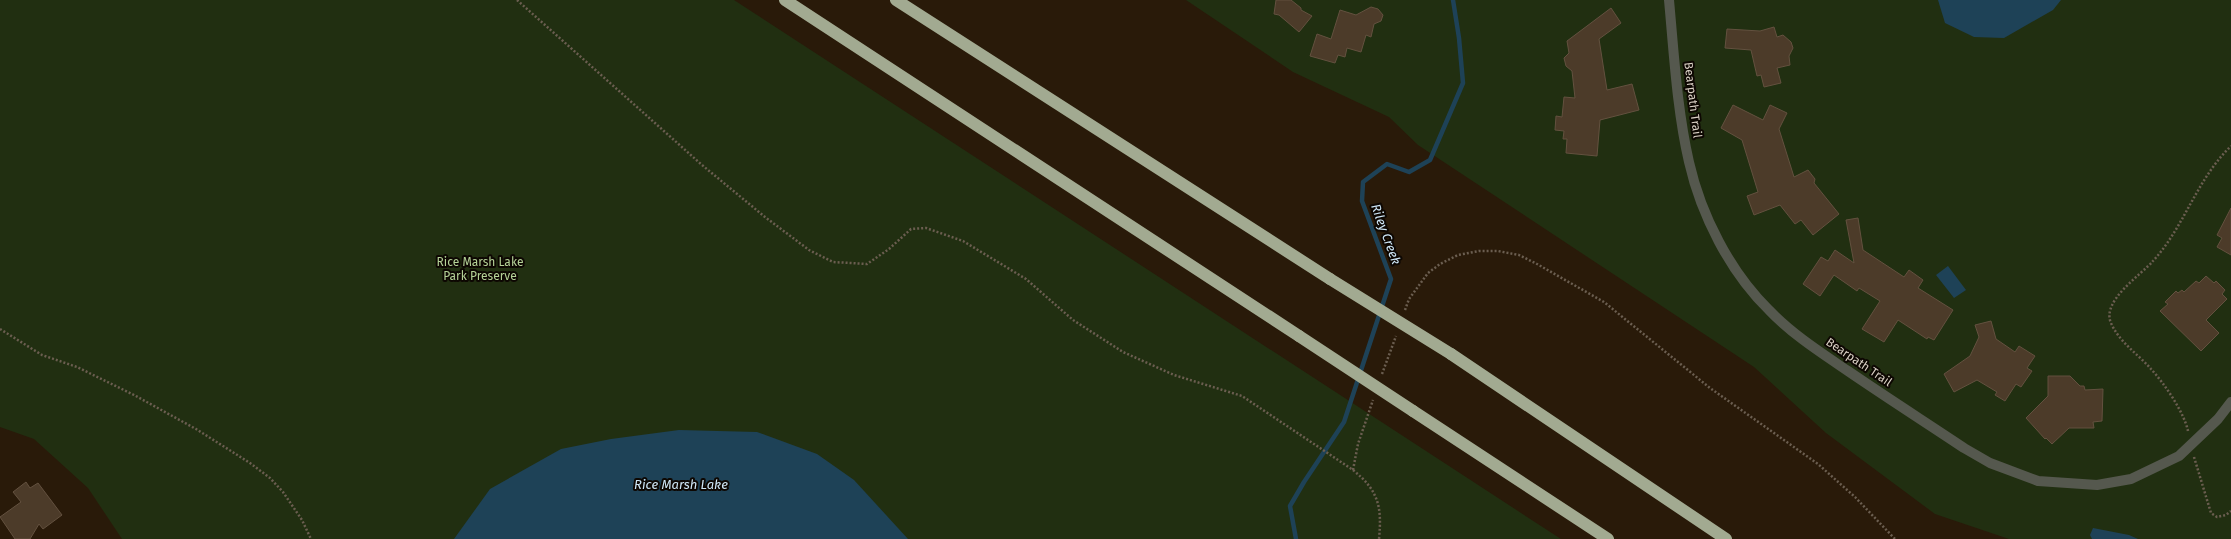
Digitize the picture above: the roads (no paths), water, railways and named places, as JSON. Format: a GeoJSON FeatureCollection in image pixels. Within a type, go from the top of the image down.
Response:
{"type":"FeatureCollection","features":[{"type":"Feature","properties":{"kind":"highway"},"geometry":{"type":"LineString","coordinates":[[785,0],[1608,539]]}},
{"type":"Feature","properties":{"kind":"highway"},"geometry":{"type":"LineString","coordinates":[[896,0],[1330,279],[1451,354],[1726,539]]}},
{"type":"Feature","properties":{"kind":"street","name":"Bearpath Trail"},"geometry":{"type":"LineString","coordinates":[[1669,0],[1685,140],[1689,163],[1704,209],[1722,246],[1742,279],[1768,310],[1795,335],[1964,448],[1990,463],[2038,481],[2097,485],[2131,479],[2179,456],[2218,419],[2231,402]]}},
{"type":"Feature","properties":{"kind":"water"},"geometry":{"type":"Polygon","coordinates":[[[1938,0],[2061,0],[2053,10],[2004,38],[1974,37],[1945,23],[1938,0]]]}},
{"type":"Feature","properties":{"kind":"water"},"geometry":{"type":"Polygon","coordinates":[[[1948,266],[1966,290],[1954,298],[1936,275],[1948,266]]]}},
{"type":"Feature","properties":{"kind":"water","name":"Rice Marsh Lake"},"geometry":{"type":"Polygon","coordinates":[[[679,430],[757,432],[817,454],[854,480],[908,539],[454,539],[490,489],[561,449],[611,439],[679,430]]]}},
{"type":"Feature","properties":{"kind":"water"},"geometry":{"type":"Polygon","coordinates":[[[2093,528],[2129,535],[2138,539],[2092,539],[2090,535],[2093,528]]]}},
{"type":"Feature","properties":{"kind":"waterway","name":"Riley Creek"},"geometry":{"type":"LineString","coordinates":[[1296,539],[1290,506],[1304,482],[1344,422],[1391,279],[1362,201],[1363,182],[1387,164],[1409,172],[1430,160],[1463,83],[1459,38],[1453,0]]}},
{"type":"Feature","properties":{"kind":"park label","name":"Rice Marsh Lake Park Preserve"},"geometry":{"type":"Point","coordinates":[480,269]}}]}
